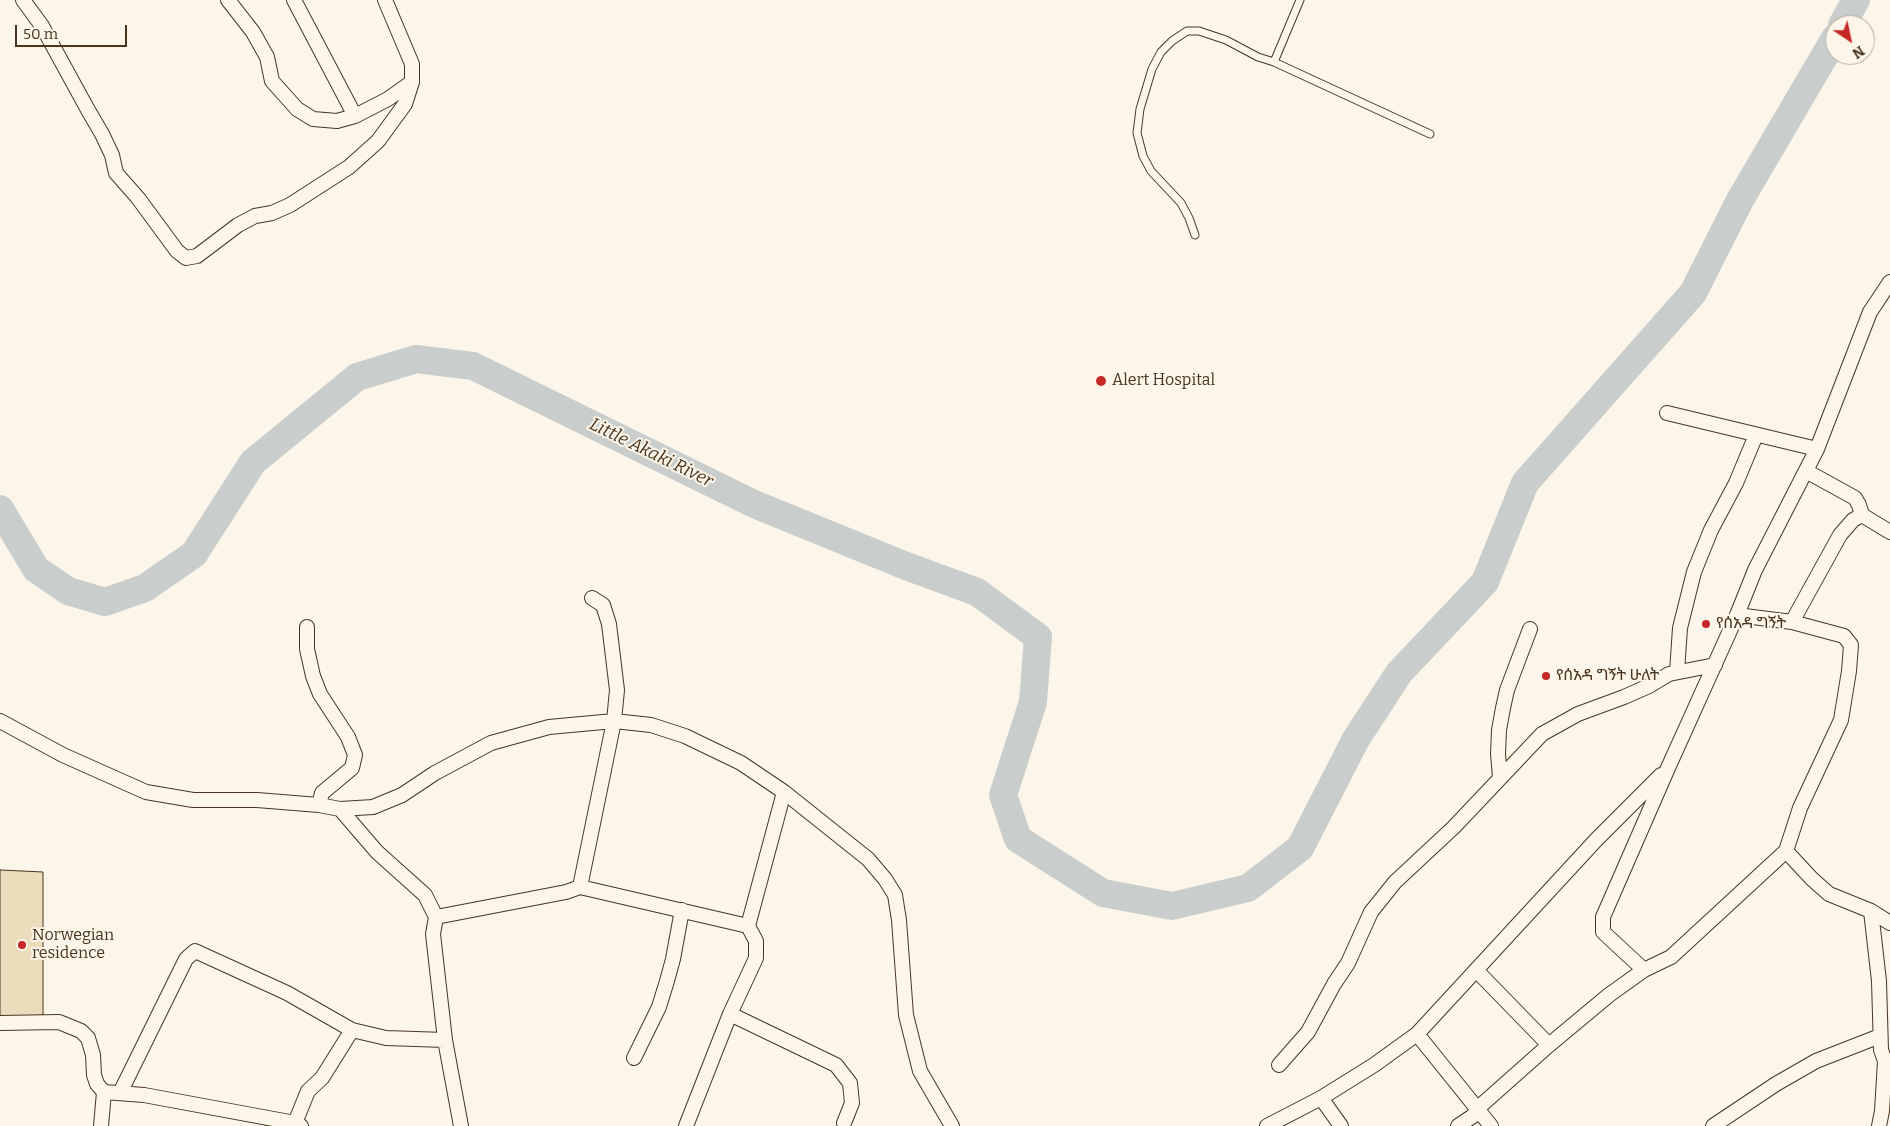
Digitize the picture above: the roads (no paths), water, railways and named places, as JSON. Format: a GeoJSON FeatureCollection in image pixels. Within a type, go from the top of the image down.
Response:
{"type":"FeatureCollection","features":[{"type":"Feature","properties":{"kind":"street"},"geometry":{"type":"LineString","coordinates":[[23,0],[42,26],[102,134],[112,155],[116,173],[138,198],[177,251],[186,258],[197,256],[238,225],[255,216],[272,213],[290,205],[349,167],[378,141],[405,104],[412,82],[412,64],[385,0]]}},
{"type":"Feature","properties":{"kind":"street"},"geometry":{"type":"LineString","coordinates":[[228,0],[253,32],[267,57],[272,80],[298,109],[313,119],[336,121],[355,116],[388,99],[412,82]]}},
{"type":"Feature","properties":{"kind":"street"},"geometry":{"type":"LineString","coordinates":[[294,0],[355,116]]}},
{"type":"Feature","properties":{"kind":"street"},"geometry":{"type":"LineString","coordinates":[[1644,970],[1603,932],[1603,917],[1737,615],[1755,570],[1817,449],[1870,312],[1890,282]]}},
{"type":"Feature","properties":{"kind":"street"},"geometry":{"type":"LineString","coordinates":[[1667,413],[1817,449]]}},
{"type":"Feature","properties":{"kind":"street"},"geometry":{"type":"LineString","coordinates":[[1677,672],[1680,628],[1694,572],[1711,530],[1736,483],[1756,435]]}},
{"type":"Feature","properties":{"kind":"street"},"geometry":{"type":"LineString","coordinates":[[1806,471],[1855,498],[1862,515],[1890,532]]}},
{"type":"Feature","properties":{"kind":"street"},"geometry":{"type":"LineString","coordinates":[[1792,622],[1840,536],[1853,520],[1862,515]]}},
{"type":"Feature","properties":{"kind":"street"},"geometry":{"type":"LineString","coordinates":[[580,887],[614,721],[617,690],[609,624],[602,605],[592,598]]}},
{"type":"Feature","properties":{"kind":"street"},"geometry":{"type":"LineString","coordinates":[[1458,1126],[1472,1116],[1478,1108],[1549,1045],[1609,995],[1644,970],[1671,957],[1786,851],[1800,808],[1841,720],[1850,671],[1851,645],[1844,636],[1792,622],[1737,615]]}},
{"type":"Feature","properties":{"kind":"street"},"geometry":{"type":"LineString","coordinates":[[306,627],[307,649],[320,694],[348,738],[355,755],[352,768],[322,793],[318,805]]}},
{"type":"Feature","properties":{"kind":"street"},"geometry":{"type":"LineString","coordinates":[[1500,777],[1498,754],[1499,730],[1507,690],[1530,629]]}},
{"type":"Feature","properties":{"kind":"street"},"geometry":{"type":"LineString","coordinates":[[1278,1065],[1308,1032],[1334,984],[1348,963],[1371,912],[1395,882],[1454,827],[1542,734],[1578,714],[1624,697],[1649,686],[1669,674],[1715,665]]}},
{"type":"Feature","properties":{"kind":"street"},"geometry":{"type":"LineString","coordinates":[[0,721],[63,755],[146,792],[193,800],[257,800],[318,805],[340,809],[373,807],[402,795],[435,773],[491,743],[549,728],[614,721],[651,725],[685,736],[741,763],[784,792],[868,859],[885,879],[895,895],[899,920],[906,1015],[920,1071],[952,1126]]}},
{"type":"Feature","properties":{"kind":"street"},"geometry":{"type":"LineString","coordinates":[[1268,1126],[1321,1098],[1374,1065],[1417,1034],[1596,840],[1668,768]]}},
{"type":"Feature","properties":{"kind":"street"},"geometry":{"type":"LineString","coordinates":[[686,1126],[730,1014],[756,958],[756,941],[748,926],[784,792]]}},
{"type":"Feature","properties":{"kind":"street"},"geometry":{"type":"LineString","coordinates":[[340,809],[377,852],[425,895],[436,917],[432,934],[445,1040],[461,1126]]}},
{"type":"Feature","properties":{"kind":"street"},"geometry":{"type":"LineString","coordinates":[[1786,851],[1812,879],[1830,894],[1871,911],[1890,923]]}},
{"type":"Feature","properties":{"kind":"street"},"geometry":{"type":"LineString","coordinates":[[436,917],[566,892],[580,887],[748,926]]}},
{"type":"Feature","properties":{"kind":"street"},"geometry":{"type":"LineString","coordinates":[[634,1058],[659,1007],[674,959],[682,910]]}},
{"type":"Feature","properties":{"kind":"street"},"geometry":{"type":"LineString","coordinates":[[1871,911],[1879,981],[1882,1023],[1880,1036],[1881,1050],[1885,1061],[1882,1111],[1879,1126]]}},
{"type":"Feature","properties":{"kind":"street"},"geometry":{"type":"LineString","coordinates":[[120,1093],[186,959],[195,951],[287,993],[352,1030],[386,1038],[445,1040]]}},
{"type":"Feature","properties":{"kind":"street"},"geometry":{"type":"LineString","coordinates":[[1476,970],[1549,1045]]}},
{"type":"Feature","properties":{"kind":"street"},"geometry":{"type":"LineString","coordinates":[[730,1014],[836,1065],[850,1083],[852,1103],[844,1123]]}},
{"type":"Feature","properties":{"kind":"street"},"geometry":{"type":"LineString","coordinates":[[0,1022],[59,1022],[81,1030],[88,1038],[93,1055],[94,1075],[97,1084],[104,1092],[144,1095],[298,1124],[308,1090],[331,1067],[352,1030]]}},
{"type":"Feature","properties":{"kind":"street"},"geometry":{"type":"LineString","coordinates":[[1417,1034],[1491,1126]]}},
{"type":"Feature","properties":{"kind":"street"},"geometry":{"type":"LineString","coordinates":[[1713,1126],[1816,1060],[1880,1036]]}},
{"type":"Feature","properties":{"kind":"street"},"geometry":{"type":"LineString","coordinates":[[101,1126],[104,1092]]}},
{"type":"Feature","properties":{"kind":"street"},"geometry":{"type":"LineString","coordinates":[[1321,1098],[1341,1126]]}},
{"type":"Feature","properties":{"kind":"lane"},"geometry":{"type":"LineString","coordinates":[[1274,62],[1300,0]]}},
{"type":"Feature","properties":{"kind":"lane"},"geometry":{"type":"LineString","coordinates":[[1195,235],[1189,218],[1181,204],[1151,171],[1143,156],[1138,133],[1140,108],[1152,69],[1161,52],[1172,41],[1187,31],[1199,31],[1226,40],[1258,57],[1274,62],[1430,134]]}},
{"type":"Feature","properties":{"kind":"waterway"},"geometry":{"type":"LineString","coordinates":[[1848,15],[1856,0]]}},
{"type":"Feature","properties":{"kind":"waterway","name":"Little Akaki River"},"geometry":{"type":"LineString","coordinates":[[0,509],[36,569],[68,591],[105,602],[145,588],[194,554],[253,462],[357,377],[416,359],[473,366],[754,504],[906,566],[977,592],[1038,637],[1033,702],[1003,795],[1018,839],[1103,893],[1172,906],[1248,888],[1300,848],[1356,739],[1399,673],[1485,582],[1525,483],[1693,293],[1740,200],[1825,55]]}},
{"type":"Feature","properties":{"kind":"place","name":"Alert Hospital"},"geometry":{"type":"Point","coordinates":[1101,381]}},
{"type":"Feature","properties":{"kind":"place","name":"የሰአዳ ግኝት"},"geometry":{"type":"Point","coordinates":[1706,624]}},
{"type":"Feature","properties":{"kind":"place","name":"የሰአዳ ግኝት ሁለት"},"geometry":{"type":"Point","coordinates":[1546,676]}},
{"type":"Feature","properties":{"kind":"place","name":"Norwegian residence"},"geometry":{"type":"Point","coordinates":[22,945]}}]}
